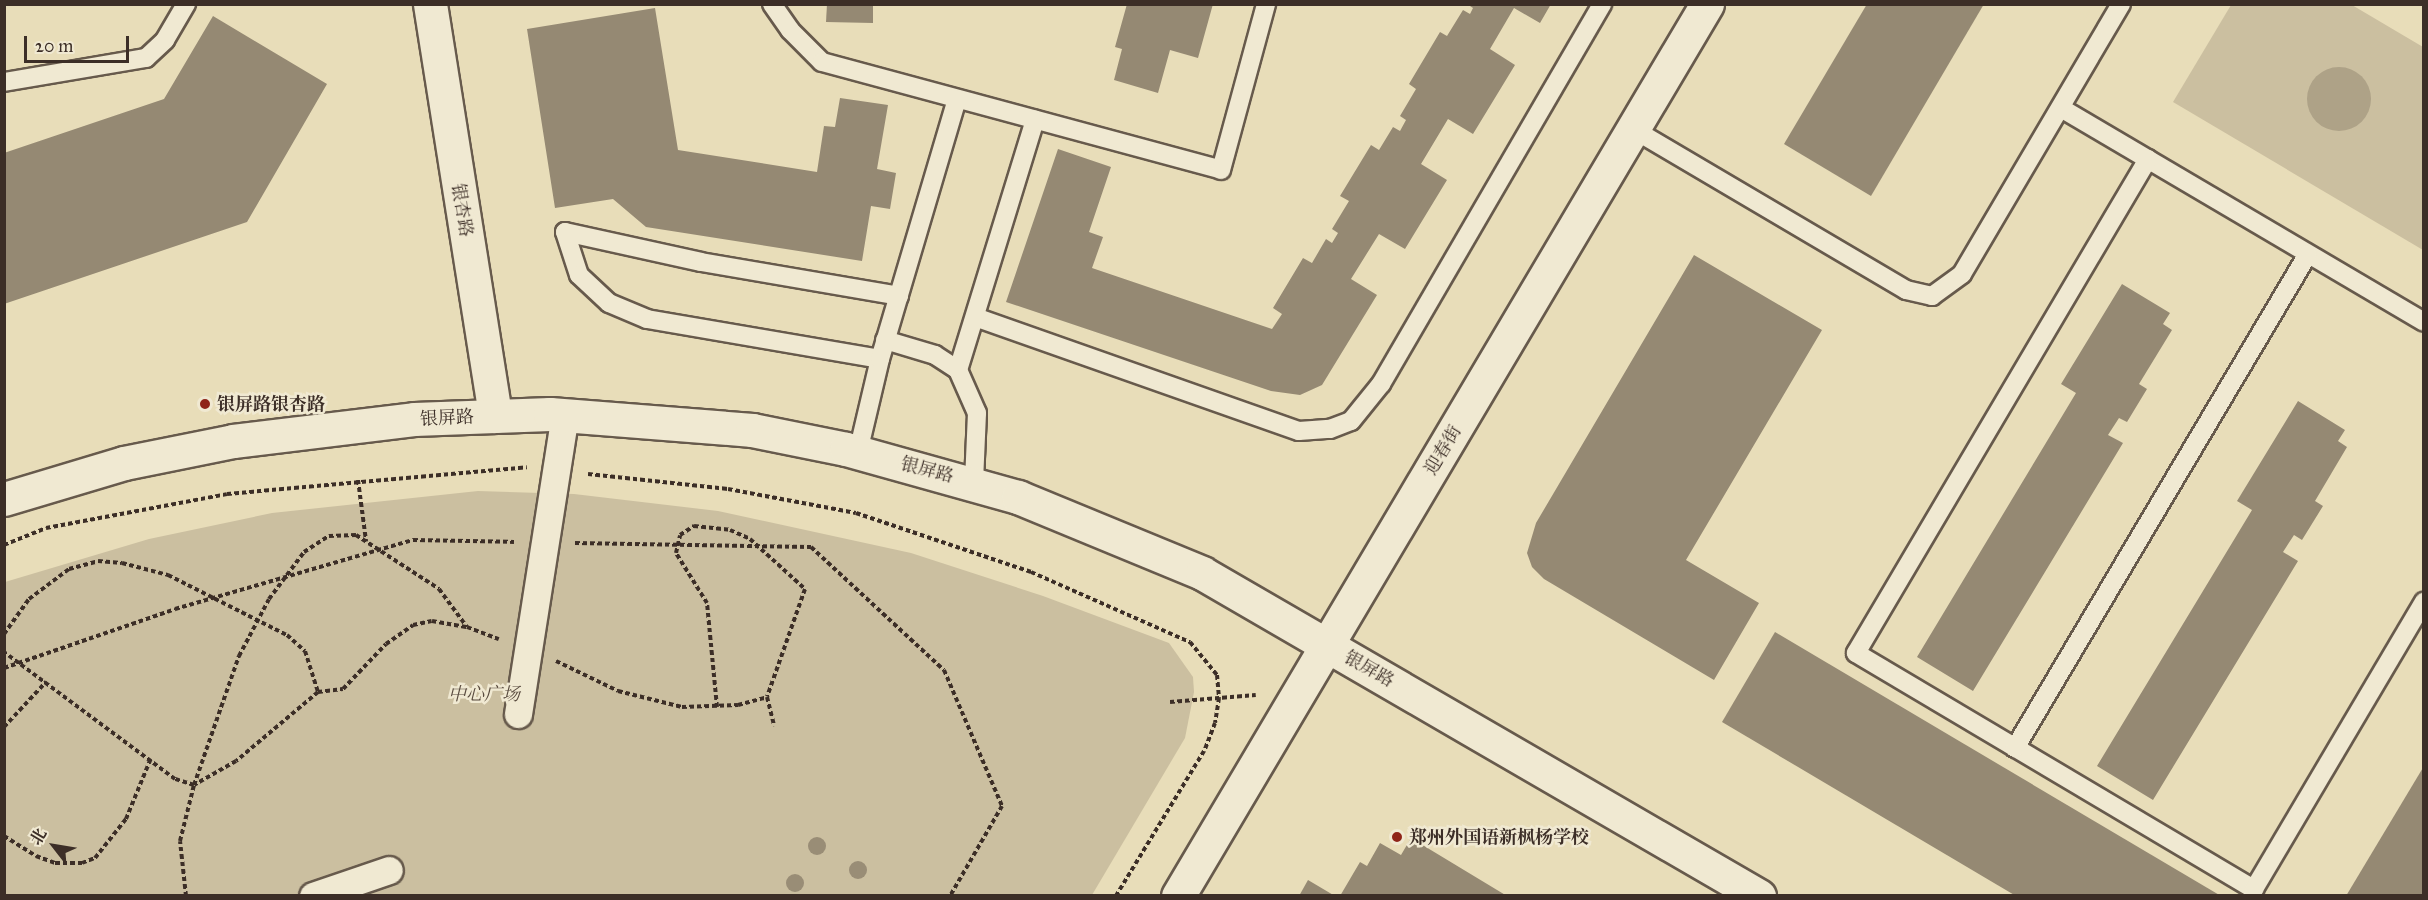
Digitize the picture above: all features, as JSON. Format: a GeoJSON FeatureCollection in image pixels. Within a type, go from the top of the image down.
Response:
{"type":"FeatureCollection","features":[{"type":"Feature","properties":{"kind":"street","name":"银杏路"},"geometry":{"type":"LineString","coordinates":[[430,4],[495,416]]}},
{"type":"Feature","properties":{"kind":"street","name":"迎春街"},"geometry":{"type":"LineString","coordinates":[[1178,896],[1707,4]]}},
{"type":"Feature","properties":{"kind":"street","name":"银屏路"},"geometry":{"type":"LineString","coordinates":[[4,499],[124,463],[232,441],[414,419],[565,415],[752,430],[858,452],[974,483],[1071,518],[1202,573],[1759,896]]}},
{"type":"Feature","properties":{"kind":"street"},"geometry":{"type":"LineString","coordinates":[[518,714],[565,415]]}},
{"type":"Feature","properties":{"kind":"street"},"geometry":{"type":"LineString","coordinates":[[314,896],[389,870]]}},
{"type":"Feature","properties":{"kind":"lane"},"geometry":{"type":"LineString","coordinates":[[4,82],[146,58],[165,40],[186,4]]}},
{"type":"Feature","properties":{"kind":"lane"},"geometry":{"type":"LineString","coordinates":[[772,4],[790,30],[822,62],[1221,170],[1266,4]]}},
{"type":"Feature","properties":{"kind":"lane"},"geometry":{"type":"LineString","coordinates":[[975,316],[1299,431],[1330,429],[1351,421],[1381,384],[1602,4]]}},
{"type":"Feature","properties":{"kind":"lane"},"geometry":{"type":"LineString","coordinates":[[1633,129],[1906,290],[1932,296],[1962,274],[2121,4]]}},
{"type":"Feature","properties":{"kind":"lane"},"geometry":{"type":"LineString","coordinates":[[858,452],[885,340],[957,99]]}},
{"type":"Feature","properties":{"kind":"lane"},"geometry":{"type":"LineString","coordinates":[[2061,108],[2424,322]]}},
{"type":"Feature","properties":{"kind":"lane"},"geometry":{"type":"LineString","coordinates":[[958,370],[1035,120]]}},
{"type":"Feature","properties":{"kind":"lane"},"geometry":{"type":"LineString","coordinates":[[2148,159],[1856,653],[2254,889],[2424,602]]}},
{"type":"Feature","properties":{"kind":"lane"},"geometry":{"type":"LineString","coordinates":[[880,359],[647,319],[609,303],[579,275],[565,232],[701,262],[899,296]]}},
{"type":"Feature","properties":{"kind":"lane"},"geometry":{"type":"LineString","coordinates":[[2015,748],[2308,254]]}},
{"type":"Feature","properties":{"kind":"lane"},"geometry":{"type":"LineString","coordinates":[[885,340],[935,355],[958,370],[977,413],[974,483]]}},
{"type":"Feature","properties":{"kind":"path"},"geometry":{"type":"LineString","coordinates":[[4,545],[46,528],[227,494],[358,480],[526,467],[728,489],[856,513],[1031,572],[1190,642],[1217,675],[1219,698],[1204,751],[1116,896]]}},
{"type":"Feature","properties":{"kind":"path"},"geometry":{"type":"LineString","coordinates":[[358,480],[366,542]]}},
{"type":"Feature","properties":{"kind":"path"},"geometry":{"type":"LineString","coordinates":[[717,706],[707,603],[676,553],[680,535],[694,526],[730,530],[759,546],[805,589],[768,697],[774,726]]}},
{"type":"Feature","properties":{"kind":"path"},"geometry":{"type":"LineString","coordinates":[[186,896],[180,841],[194,785],[239,656],[258,620],[304,552],[329,536],[356,535],[439,589],[467,627]]}},
{"type":"Feature","properties":{"kind":"path"},"geometry":{"type":"LineString","coordinates":[[4,668],[214,597],[413,540],[811,547],[944,670],[1002,806],[950,896]]}},
{"type":"Feature","properties":{"kind":"path"},"geometry":{"type":"LineString","coordinates":[[4,634],[14,617],[41,587],[69,569],[92,562],[122,563],[168,575],[258,620],[305,651],[318,692]]}},
{"type":"Feature","properties":{"kind":"path"},"geometry":{"type":"LineString","coordinates":[[4,652],[22,662],[151,758],[175,779],[194,785],[236,761],[318,692],[343,689],[386,644],[412,625],[432,621],[467,627],[528,649],[618,691],[682,707],[717,706],[768,697]]}},
{"type":"Feature","properties":{"kind":"path"},"geometry":{"type":"LineString","coordinates":[[4,727],[46,682]]}},
{"type":"Feature","properties":{"kind":"path"},"geometry":{"type":"LineString","coordinates":[[1170,702],[1299,692]]}},
{"type":"Feature","properties":{"kind":"path"},"geometry":{"type":"LineString","coordinates":[[4,836],[36,856],[55,863],[82,864],[95,858],[126,819],[151,758]]}},
{"type":"Feature","properties":{"kind":"green space"},"geometry":{"type":"Polygon","coordinates":[[[2231,5],[2352,5],[2423,47],[2423,250],[2173,102],[2231,5]]]}},
{"type":"Feature","properties":{"kind":"green space","name":"中心广场"},"geometry":{"type":"Polygon","coordinates":[[[478,491],[574,494],[718,511],[911,553],[1043,596],[1169,643],[1193,677],[1194,692],[1185,738],[1092,895],[5,896],[5,582],[149,539],[272,513],[478,491]]]}},
{"type":"Feature","properties":{"kind":"shaded area"},"geometry":{"type":"Polygon","coordinates":[[[2339,67],[2357,73],[2365,81],[2371,99],[2365,117],[2357,125],[2339,131],[2321,125],[2313,117],[2307,99],[2313,81],[2321,73],[2339,67]]]}},
{"type":"Feature","properties":{"kind":"building"},"geometry":{"type":"Polygon","coordinates":[[[827,4],[873,4],[873,23],[826,22],[827,4]]]}},
{"type":"Feature","properties":{"kind":"building"},"geometry":{"type":"Polygon","coordinates":[[[1127,4],[1213,4],[1198,58],[1170,50],[1158,93],[1114,80],[1122,49],[1115,47],[1127,4]]]}},
{"type":"Feature","properties":{"kind":"building"},"geometry":{"type":"Polygon","coordinates":[[[1467,4],[1551,4],[1540,23],[1514,8],[1490,49],[1515,65],[1473,134],[1448,119],[1421,164],[1447,180],[1405,249],[1379,234],[1351,279],[1377,295],[1322,385],[1300,395],[1271,391],[1006,302],[1058,149],[1111,167],[1089,232],[1103,237],[1092,268],[1272,329],[1282,314],[1273,308],[1303,258],[1312,263],[1326,239],[1332,243],[1338,233],[1332,229],[1349,201],[1340,196],[1371,145],[1379,150],[1393,127],[1400,131],[1406,120],[1400,116],[1416,89],[1409,84],[1440,32],[1447,36],[1463,10],[1470,14],[1473,8],[1467,4]]]}},
{"type":"Feature","properties":{"kind":"building"},"geometry":{"type":"Polygon","coordinates":[[[1867,4],[1984,4],[1871,196],[1784,144],[1867,4]]]}},
{"type":"Feature","properties":{"kind":"building"},"geometry":{"type":"Polygon","coordinates":[[[655,8],[678,150],[817,172],[824,126],[835,127],[840,98],[888,105],[877,169],[896,173],[890,209],[871,206],[862,261],[646,227],[613,199],[555,208],[527,29],[655,8]]]}},
{"type":"Feature","properties":{"kind":"building"},"geometry":{"type":"Polygon","coordinates":[[[213,16],[327,84],[247,222],[4,304],[4,153],[164,99],[213,16]]]}},
{"type":"Feature","properties":{"kind":"building"},"geometry":{"type":"Polygon","coordinates":[[[1694,255],[1822,330],[1686,560],[1759,603],[1714,680],[1544,579],[1532,567],[1527,553],[1536,523],[1694,255]]]}},
{"type":"Feature","properties":{"kind":"building"},"geometry":{"type":"Polygon","coordinates":[[[2122,284],[2170,313],[2163,324],[2172,330],[2139,384],[2147,389],[2127,422],[2119,418],[2108,435],[2123,443],[1973,691],[1917,657],[2076,393],[2061,384],[2122,284]]]}},
{"type":"Feature","properties":{"kind":"building"},"geometry":{"type":"Polygon","coordinates":[[[2298,401],[2345,430],[2338,441],[2347,447],[2315,501],[2323,506],[2302,540],[2294,535],[2283,552],[2298,561],[2153,800],[2097,766],[2252,510],[2237,501],[2298,401]]]}},
{"type":"Feature","properties":{"kind":"building"},"geometry":{"type":"Polygon","coordinates":[[[1775,632],[2221,896],[2016,896],[1722,722],[1775,632]]]}},
{"type":"Feature","properties":{"kind":"building"},"geometry":{"type":"Polygon","coordinates":[[[2424,766],[2424,896],[2346,896],[2424,766]]]}},
{"type":"Feature","properties":{"kind":"building"},"geometry":{"type":"Polygon","coordinates":[[[1411,838],[1507,896],[1340,896],[1360,862],[1367,866],[1380,843],[1401,855],[1411,838]]]}},
{"type":"Feature","properties":{"kind":"building"},"geometry":{"type":"Polygon","coordinates":[[[1308,880],[1335,896],[1299,896],[1308,880]]]}},
{"type":"Feature","properties":{"kind":"place","name":"银屏路银杏路"},"geometry":{"type":"Point","coordinates":[205,404]}},
{"type":"Feature","properties":{"kind":"place","name":"郑州外国语新枫杨学校"},"geometry":{"type":"Point","coordinates":[1397,837]}}]}
